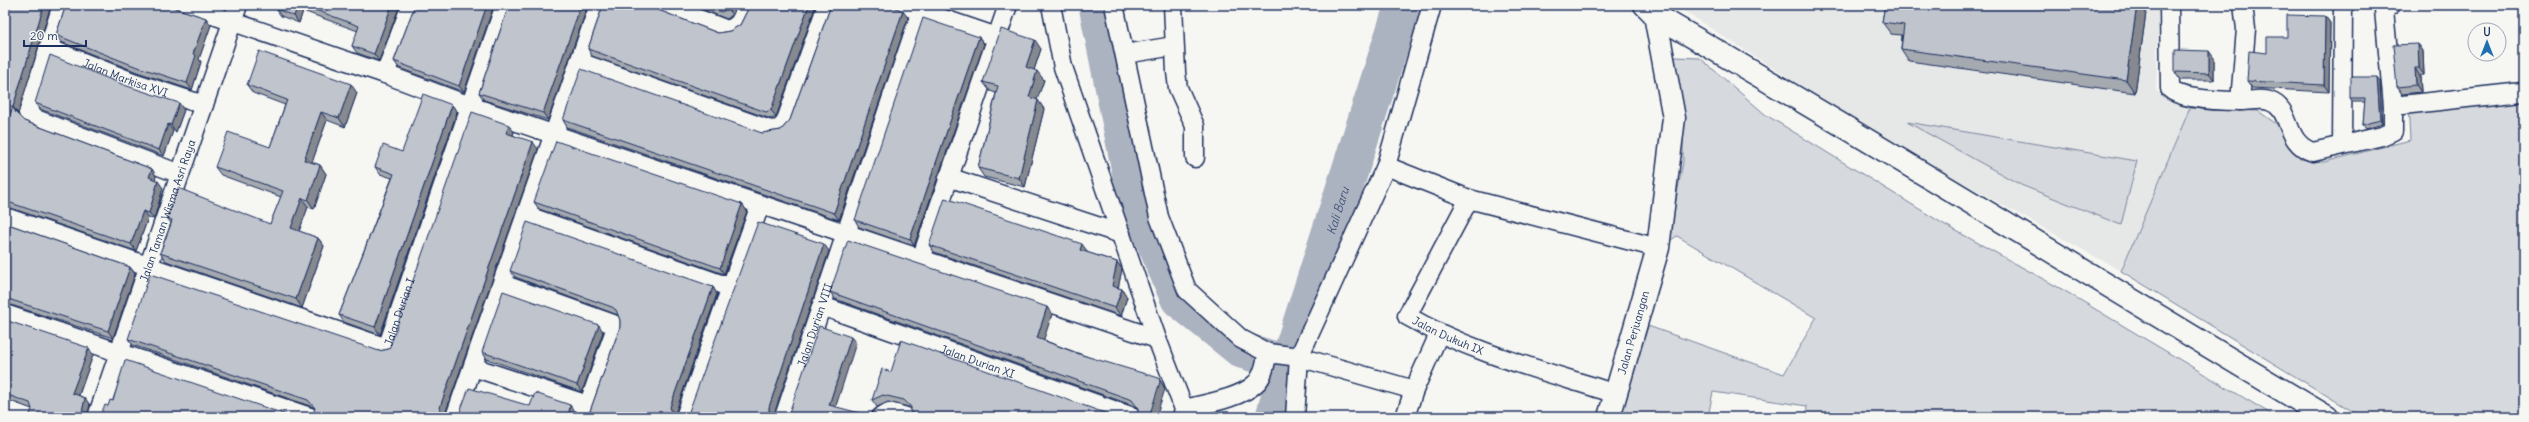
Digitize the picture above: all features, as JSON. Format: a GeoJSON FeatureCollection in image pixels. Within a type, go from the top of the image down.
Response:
{"type":"FeatureCollection","features":[{"type":"Feature","properties":{"kind":"street"},"geometry":{"type":"LineString","coordinates":[[62,5],[28,113],[34,118],[180,174]]}},
{"type":"Feature","properties":{"kind":"street"},"geometry":{"type":"LineString","coordinates":[[184,5],[385,74],[470,106],[1157,339]]}},
{"type":"Feature","properties":{"kind":"street","name":"Jalan Taman Wisma Asri Raya"},"geometry":{"type":"LineString","coordinates":[[97,417],[238,5]]}},
{"type":"Feature","properties":{"kind":"street"},"geometry":{"type":"LineString","coordinates":[[470,106],[505,5]]}},
{"type":"Feature","properties":{"kind":"street"},"geometry":{"type":"LineString","coordinates":[[455,417],[599,5]]}},
{"type":"Feature","properties":{"kind":"street"},"geometry":{"type":"LineString","coordinates":[[662,5],[727,30],[736,28],[741,23],[747,5]]}},
{"type":"Feature","properties":{"kind":"street"},"geometry":{"type":"LineString","coordinates":[[579,62],[770,130],[779,129],[785,123],[826,5]]}},
{"type":"Feature","properties":{"kind":"street"},"geometry":{"type":"LineString","coordinates":[[903,5],[997,37]]}},
{"type":"Feature","properties":{"kind":"street"},"geometry":{"type":"LineString","coordinates":[[921,259],[1008,5]]}},
{"type":"Feature","properties":{"kind":"street"},"geometry":{"type":"LineString","coordinates":[[1051,5],[1062,67],[1183,413],[1239,393],[1256,384],[1269,358]]}},
{"type":"Feature","properties":{"kind":"street"},"geometry":{"type":"LineString","coordinates":[[1114,5],[1159,217],[1187,290],[1241,339],[1269,358],[1299,358],[1414,390]]}},
{"type":"Feature","properties":{"kind":"street"},"geometry":{"type":"LineString","coordinates":[[1173,5],[1174,46],[1178,88],[1195,126],[1195,158]]}},
{"type":"Feature","properties":{"kind":"street"},"geometry":{"type":"LineString","coordinates":[[1295,417],[1299,358],[1386,166],[1432,5]]}},
{"type":"Feature","properties":{"kind":"street"},"geometry":{"type":"LineString","coordinates":[[2169,5],[2170,90],[2181,96],[2240,101],[2269,100],[2281,108],[2294,139],[2305,150],[2313,152],[2342,143],[2382,136],[2393,131],[2393,106],[2384,10],[2391,5]]}},
{"type":"Feature","properties":{"kind":"street"},"geometry":{"type":"LineString","coordinates":[[2240,101],[2246,29],[2243,5]]}},
{"type":"Feature","properties":{"kind":"street"},"geometry":{"type":"LineString","coordinates":[[2342,143],[2343,5]]}},
{"type":"Feature","properties":{"kind":"street"},"geometry":{"type":"LineString","coordinates":[[385,74],[409,6]]}},
{"type":"Feature","properties":{"kind":"street"},"geometry":{"type":"LineString","coordinates":[[1650,10],[1761,76],[2088,276],[2326,417]]}},
{"type":"Feature","properties":{"kind":"street","name":"Jalan Perjuangan"},"geometry":{"type":"LineString","coordinates":[[1609,417],[1658,248],[1674,118],[1650,10]]}},
{"type":"Feature","properties":{"kind":"street","name":"Jalan Durian VIII"},"geometry":{"type":"LineString","coordinates":[[784,417],[921,11]]}},
{"type":"Feature","properties":{"kind":"street"},"geometry":{"type":"LineString","coordinates":[[1125,54],[1174,46]]}},
{"type":"Feature","properties":{"kind":"street","name":"Jalan Markisa XVI"},"geometry":{"type":"LineString","coordinates":[[48,48],[133,82],[204,105]]}},
{"type":"Feature","properties":{"kind":"street"},"geometry":{"type":"LineString","coordinates":[[2393,106],[2522,92]]}},
{"type":"Feature","properties":{"kind":"street","name":"Jalan Durian I"},"geometry":{"type":"LineString","coordinates":[[149,266],[387,348],[470,106]]}},
{"type":"Feature","properties":{"kind":"street"},"geometry":{"type":"LineString","coordinates":[[1386,166],[1469,199],[1658,248]]}},
{"type":"Feature","properties":{"kind":"street"},"geometry":{"type":"LineString","coordinates":[[948,177],[1121,234]]}},
{"type":"Feature","properties":{"kind":"street","name":"Jalan Dukuh IX"},"geometry":{"type":"LineString","coordinates":[[1469,199],[1407,316],[1439,334],[1521,364],[1616,394]]}},
{"type":"Feature","properties":{"kind":"street"},"geometry":{"type":"LineString","coordinates":[[685,417],[729,288],[760,204]]}},
{"type":"Feature","properties":{"kind":"street"},"geometry":{"type":"LineString","coordinates":[[525,215],[729,288]]}},
{"type":"Feature","properties":{"kind":"street"},"geometry":{"type":"LineString","coordinates":[[5,217],[149,266]]}},
{"type":"Feature","properties":{"kind":"street"},"geometry":{"type":"LineString","coordinates":[[473,367],[586,411],[615,330],[613,324],[502,284]]}},
{"type":"Feature","properties":{"kind":"street","name":"Jalan Durian XI"},"geometry":{"type":"LineString","coordinates":[[822,306],[1133,417]]}},
{"type":"Feature","properties":{"kind":"street"},"geometry":{"type":"LineString","coordinates":[[5,314],[310,417]]}},
{"type":"Feature","properties":{"kind":"street"},"geometry":{"type":"LineString","coordinates":[[1405,417],[1414,390],[1439,334]]}},
{"type":"Feature","properties":{"kind":"street"},"geometry":{"type":"LineString","coordinates":[[5,409],[27,417]]}},
{"type":"Feature","properties":{"kind":"street"},"geometry":{"type":"LineString","coordinates":[[881,417],[889,412],[906,417]]}},
{"type":"Feature","properties":{"kind":"shaded area"},"geometry":{"type":"Polygon","coordinates":[[[1674,5],[2159,5],[2156,91],[2190,108],[2121,271],[1893,144],[1674,5]]]}},
{"type":"Feature","properties":{"kind":"shaded area"},"geometry":{"type":"Polygon","coordinates":[[[1675,57],[1700,58],[1766,115],[1942,223],[2065,291],[2276,417],[1806,417],[1807,406],[1713,392],[1708,417],[1620,417],[1648,326],[1784,374],[1816,318],[1677,236],[1668,242],[1683,162],[1683,121],[1675,57]]]}},
{"type":"Feature","properties":{"kind":"shaded area"},"geometry":{"type":"Polygon","coordinates":[[[2524,92],[2524,417],[2362,417],[2121,271],[2190,108],[2258,111],[2278,125],[2301,159],[2324,162],[2410,140],[2408,104],[2524,92]]]}},
{"type":"Feature","properties":{"kind":"shaded area"},"geometry":{"type":"Polygon","coordinates":[[[1907,122],[2137,161],[2121,225],[2021,185],[1907,122]]]}},
{"type":"Feature","properties":{"kind":"water"},"geometry":{"type":"Polygon","coordinates":[[[1277,360],[1298,363],[1283,417],[1260,417],[1277,360]]]}},
{"type":"Feature","properties":{"kind":"building"},"geometry":{"type":"Polygon","coordinates":[[[5,5],[44,5],[13,107],[5,104],[5,5]]]}},
{"type":"Feature","properties":{"kind":"building"},"geometry":{"type":"Polygon","coordinates":[[[66,5],[173,5],[175,8],[206,18],[193,54],[196,55],[187,83],[132,65],[56,35],[66,5]]]}},
{"type":"Feature","properties":{"kind":"building"},"geometry":{"type":"Polygon","coordinates":[[[278,5],[298,5],[294,16],[276,9],[278,5]]]}},
{"type":"Feature","properties":{"kind":"building"},"geometry":{"type":"Polygon","coordinates":[[[302,5],[392,5],[374,54],[352,46],[359,26],[302,5]]]}},
{"type":"Feature","properties":{"kind":"building"},"geometry":{"type":"Polygon","coordinates":[[[415,5],[487,5],[459,86],[394,61],[415,5]]]}},
{"type":"Feature","properties":{"kind":"building"},"geometry":{"type":"Polygon","coordinates":[[[509,5],[581,5],[543,113],[479,93],[509,5]]]}},
{"type":"Feature","properties":{"kind":"building"},"geometry":{"type":"Polygon","coordinates":[[[603,5],[650,5],[653,8],[718,33],[730,31],[740,25],[750,5],[809,5],[771,110],[766,112],[588,49],[603,5]]]}},
{"type":"Feature","properties":{"kind":"building"},"geometry":{"type":"Polygon","coordinates":[[[704,5],[728,5],[722,12],[704,5]]]}},
{"type":"Feature","properties":{"kind":"building"},"geometry":{"type":"Polygon","coordinates":[[[831,5],[890,5],[903,11],[834,213],[563,120],[581,69],[762,133],[781,130],[790,120],[831,5]]]}},
{"type":"Feature","properties":{"kind":"building"},"geometry":{"type":"Polygon","coordinates":[[[1885,5],[2137,5],[2126,80],[1901,49],[1904,25],[1882,22],[1885,5]]]}},
{"type":"Feature","properties":{"kind":"building"},"geometry":{"type":"Polygon","coordinates":[[[2287,15],[2325,16],[2324,85],[2247,81],[2249,51],[2267,53],[2267,37],[2287,37],[2287,15]]]}},
{"type":"Feature","properties":{"kind":"building"},"geometry":{"type":"Polygon","coordinates":[[[923,18],[979,37],[910,239],[855,220],[923,18]]]}},
{"type":"Feature","properties":{"kind":"building"},"geometry":{"type":"Polygon","coordinates":[[[1001,29],[1035,40],[1026,67],[1037,71],[1029,97],[1038,100],[1019,178],[978,168],[998,86],[983,82],[1001,29]]]}},
{"type":"Feature","properties":{"kind":"building"},"geometry":{"type":"Polygon","coordinates":[[[2418,44],[2419,68],[2415,68],[2416,85],[2397,87],[2393,45],[2418,44]]]}},
{"type":"Feature","properties":{"kind":"building"},"geometry":{"type":"Polygon","coordinates":[[[2175,50],[2209,51],[2209,73],[2175,72],[2175,50]]]}},
{"type":"Feature","properties":{"kind":"building"},"geometry":{"type":"Polygon","coordinates":[[[259,51],[351,84],[339,118],[321,112],[304,160],[320,165],[308,200],[302,198],[291,228],[318,238],[296,299],[160,253],[171,224],[172,220],[167,218],[178,188],[270,224],[283,191],[215,167],[228,132],[270,147],[287,100],[247,85],[259,51]]]}},
{"type":"Feature","properties":{"kind":"building"},"geometry":{"type":"Polygon","coordinates":[[[50,55],[124,85],[179,103],[171,125],[168,124],[159,150],[35,103],[50,55]]]}},
{"type":"Feature","properties":{"kind":"building"},"geometry":{"type":"Polygon","coordinates":[[[2350,77],[2377,77],[2380,120],[2363,125],[2365,98],[2350,98],[2350,77]]]}},
{"type":"Feature","properties":{"kind":"building"},"geometry":{"type":"Polygon","coordinates":[[[423,94],[452,105],[375,327],[339,315],[394,174],[375,167],[383,145],[402,152],[423,94]]]}},
{"type":"Feature","properties":{"kind":"building"},"geometry":{"type":"Polygon","coordinates":[[[13,107],[16,113],[24,121],[152,169],[149,177],[158,181],[149,213],[143,211],[131,244],[5,201],[5,128],[13,107]]]}},
{"type":"Feature","properties":{"kind":"building"},"geometry":{"type":"Polygon","coordinates":[[[472,112],[509,125],[506,133],[533,142],[440,407],[440,412],[444,417],[312,417],[315,408],[308,400],[128,339],[150,274],[379,351],[389,349],[472,112]]]}},
{"type":"Feature","properties":{"kind":"building"},"geometry":{"type":"Polygon","coordinates":[[[556,141],[742,204],[720,268],[534,202],[556,141]]]}},
{"type":"Feature","properties":{"kind":"building"},"geometry":{"type":"Polygon","coordinates":[[[945,198],[1082,244],[1080,250],[1117,262],[1112,286],[1122,289],[1115,308],[929,245],[945,198]]]}},
{"type":"Feature","properties":{"kind":"building"},"geometry":{"type":"Polygon","coordinates":[[[527,222],[713,287],[670,407],[673,417],[587,417],[620,327],[620,320],[616,310],[612,307],[510,271],[527,222]]]}},
{"type":"Feature","properties":{"kind":"building"},"geometry":{"type":"Polygon","coordinates":[[[758,222],[824,244],[769,407],[769,412],[773,417],[687,417],[758,222]]]}},
{"type":"Feature","properties":{"kind":"building"},"geometry":{"type":"Polygon","coordinates":[[[5,223],[130,267],[108,331],[5,298],[5,223]]]}},
{"type":"Feature","properties":{"kind":"building"},"geometry":{"type":"Polygon","coordinates":[[[848,240],[1047,307],[1037,338],[1082,355],[1159,378],[1160,382],[1149,417],[1134,417],[1138,414],[1138,408],[1132,400],[830,292],[848,240]]]}},
{"type":"Feature","properties":{"kind":"building"},"geometry":{"type":"Polygon","coordinates":[[[503,291],[599,325],[577,385],[482,352],[503,291]]]}},
{"type":"Feature","properties":{"kind":"building"},"geometry":{"type":"Polygon","coordinates":[[[5,320],[89,348],[72,393],[85,398],[82,412],[86,417],[29,417],[32,409],[30,403],[5,394],[5,320]]]}},
{"type":"Feature","properties":{"kind":"building"},"geometry":{"type":"Polygon","coordinates":[[[819,326],[851,337],[829,405],[867,415],[869,417],[785,417],[789,413],[819,326]]]}},
{"type":"Feature","properties":{"kind":"building"},"geometry":{"type":"Polygon","coordinates":[[[901,340],[1116,417],[907,417],[911,413],[911,407],[904,400],[883,395],[872,400],[882,369],[891,372],[901,340]]]}},
{"type":"Feature","properties":{"kind":"building"},"geometry":{"type":"Polygon","coordinates":[[[125,360],[293,417],[99,417],[105,405],[108,406],[110,400],[113,401],[125,360]]]}},
{"type":"Feature","properties":{"kind":"building"},"geometry":{"type":"Polygon","coordinates":[[[469,388],[530,406],[535,393],[570,405],[569,412],[573,417],[458,417],[469,388]]]}},
{"type":"Feature","properties":{"kind":"waterway"},"geometry":{"type":"LineString","coordinates":[[1097,5],[1135,195],[1179,299],[1242,350],[1288,364]]}},
{"type":"Feature","properties":{"kind":"waterway","name":"Kali Baru"},"geometry":{"type":"LineString","coordinates":[[1274,417],[1288,364],[1403,5]]}}]}
